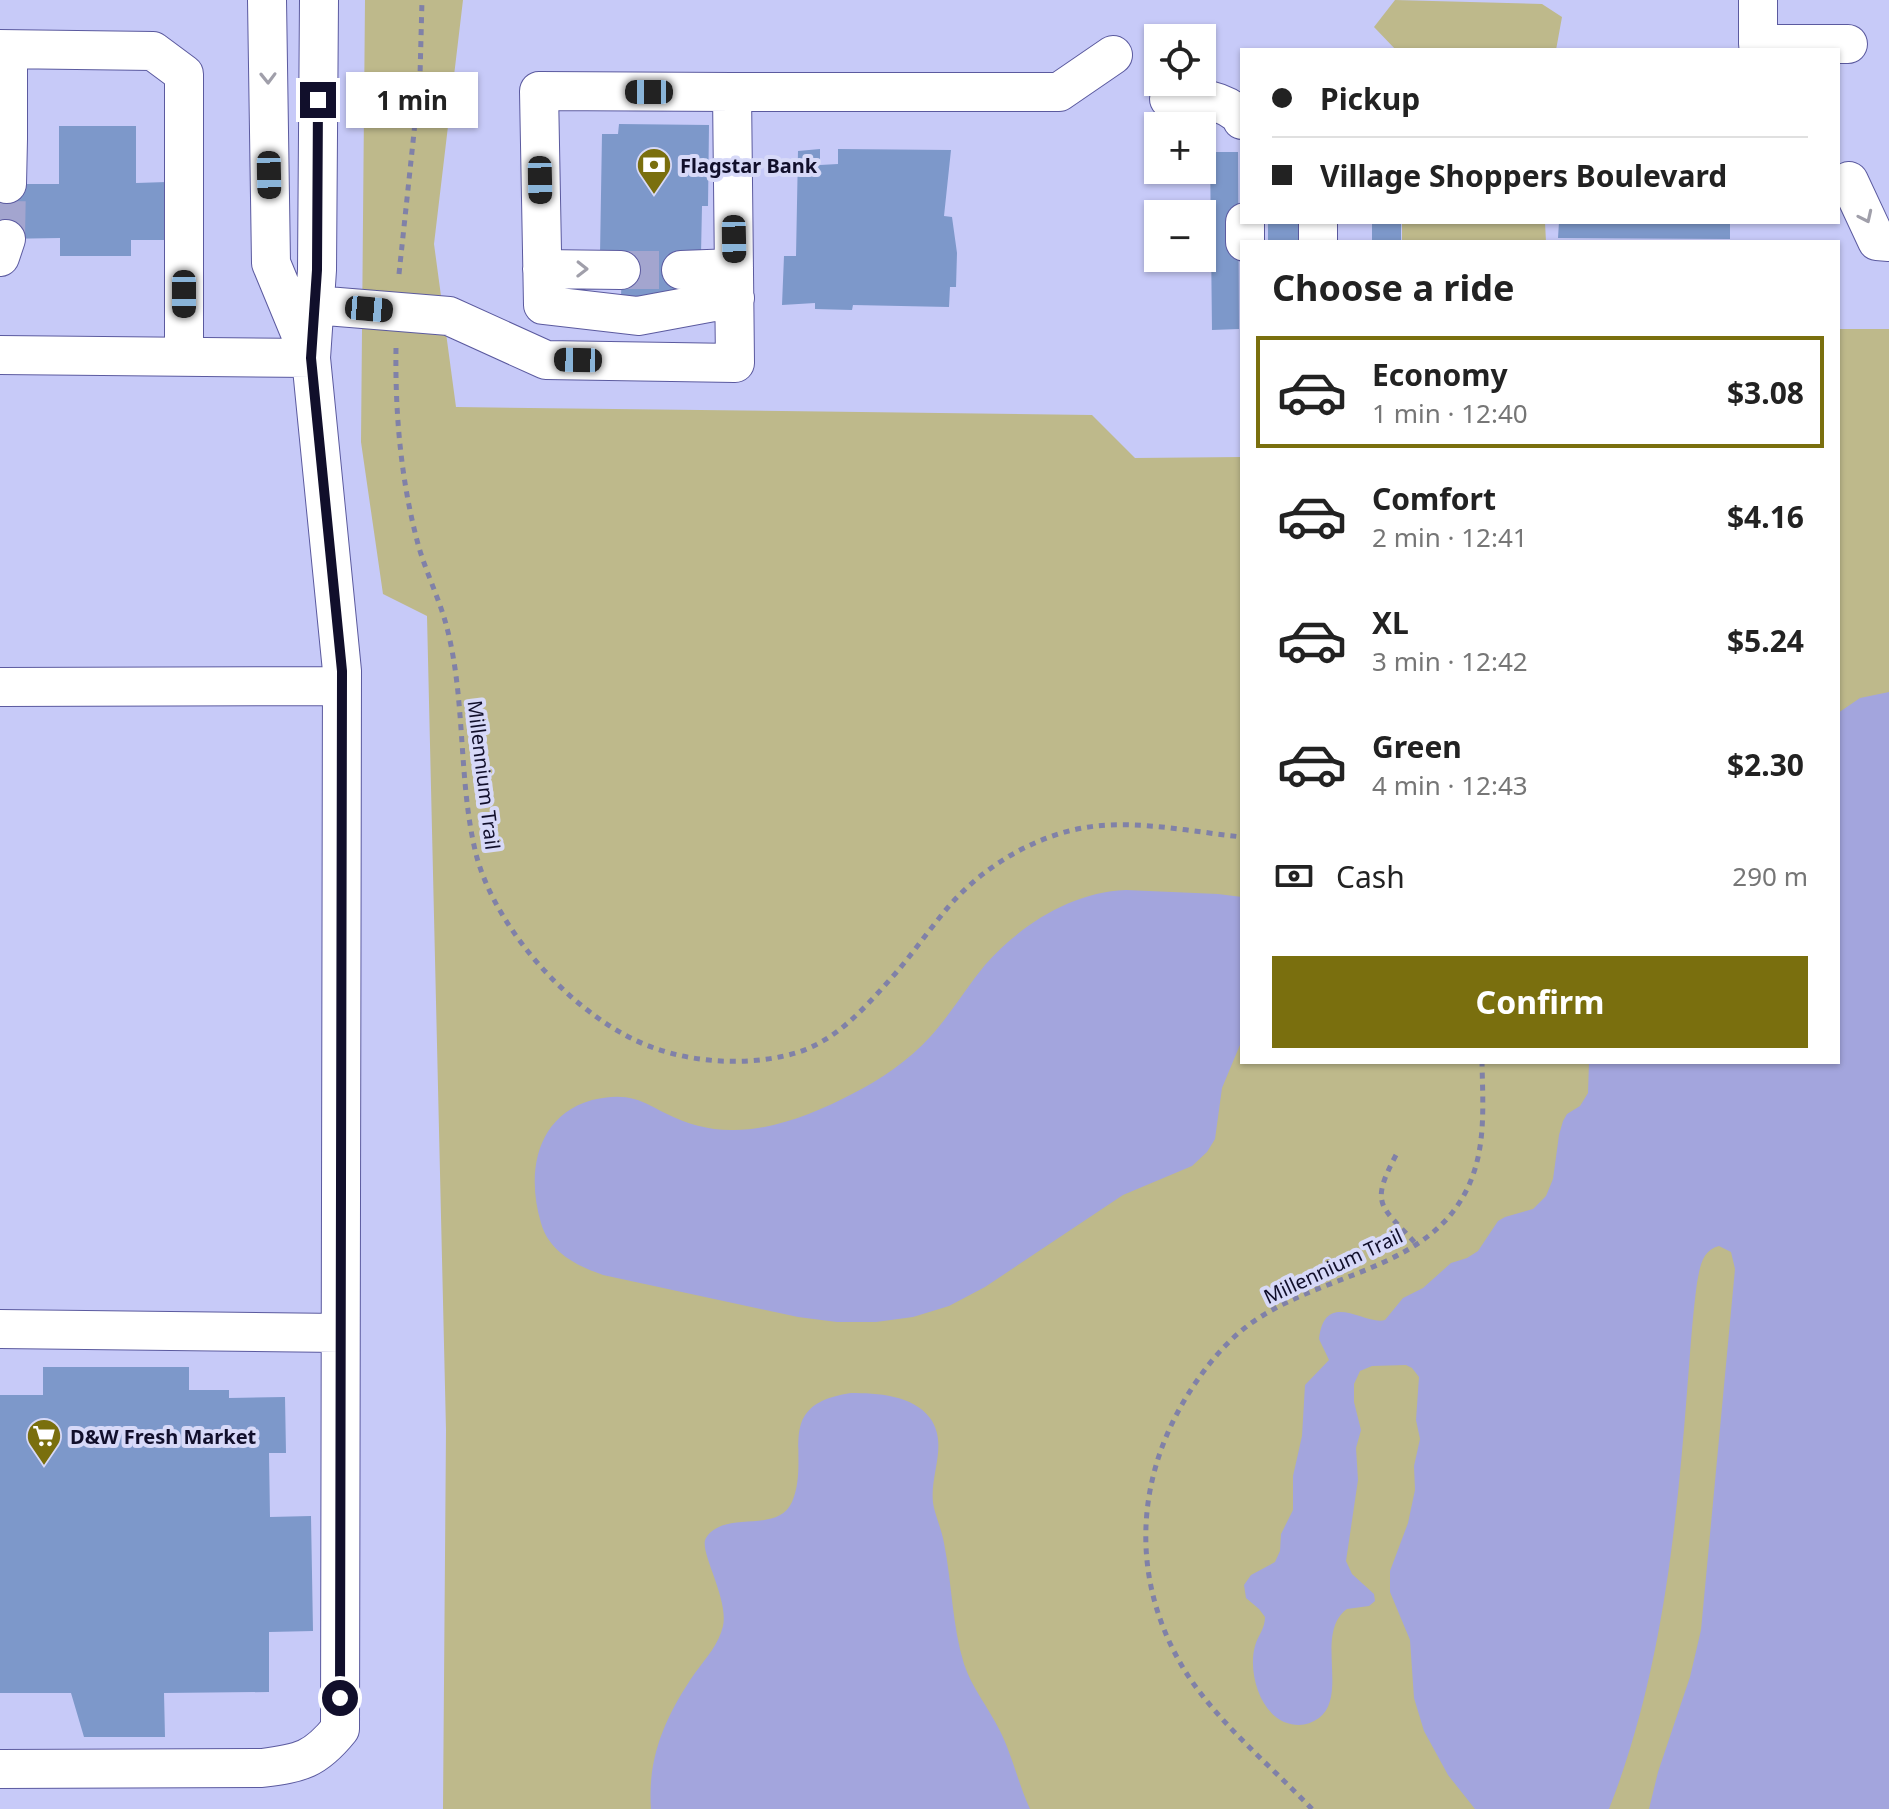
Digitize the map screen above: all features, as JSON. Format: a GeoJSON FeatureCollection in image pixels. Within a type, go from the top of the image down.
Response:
{"type":"FeatureCollection","features":[{"type":"Feature","properties":{"kind":"street"},"geometry":{"type":"LineString","coordinates":[[267,0],[271,263],[311,358]]}},
{"type":"Feature","properties":{"kind":"street"},"geometry":{"type":"LineString","coordinates":[[0,1769],[262,1768],[296,1764],[324,1749],[340,1729],[342,686],[339,625],[311,358],[319,0]]}},
{"type":"Feature","properties":{"kind":"street"},"geometry":{"type":"LineString","coordinates":[[1758,0],[1758,44],[1848,44]]}},
{"type":"Feature","properties":{"kind":"street"},"geometry":{"type":"LineString","coordinates":[[7,184],[4,50],[153,51],[184,74],[184,357]]}},
{"type":"Feature","properties":{"kind":"street"},"geometry":{"type":"LineString","coordinates":[[734,283],[638,316],[543,305],[539,91],[1059,92],[1113,55]]}},
{"type":"Feature","properties":{"kind":"street"},"geometry":{"type":"LineString","coordinates":[[314,305],[449,316],[546,360],[735,363],[732,92]]}},
{"type":"Feature","properties":{"kind":"street"},"geometry":{"type":"LineString","coordinates":[[1169,99],[1208,98],[1227,105],[1240,115]]}},
{"type":"Feature","properties":{"kind":"street"},"geometry":{"type":"LineString","coordinates":[[1849,181],[1877,241],[1889,242]]}},
{"type":"Feature","properties":{"kind":"street"},"geometry":{"type":"LineString","coordinates":[[542,269],[621,270]]}},
{"type":"Feature","properties":{"kind":"street"},"geometry":{"type":"LineString","coordinates":[[681,270],[734,283]]}},
{"type":"Feature","properties":{"kind":"street"},"geometry":{"type":"LineString","coordinates":[[0,355],[311,358]]}},
{"type":"Feature","properties":{"kind":"street"},"geometry":{"type":"LineString","coordinates":[[0,687],[342,686]]}},
{"type":"Feature","properties":{"kind":"street"},"geometry":{"type":"LineString","coordinates":[[0,1329],[340,1333]]}},
{"type":"Feature","properties":{"kind":"path","name":"Millennium Trail"},"geometry":{"type":"LineString","coordinates":[[422,0],[420,76],[396,311],[395,378],[406,488],[419,545],[447,628],[476,852],[489,892],[513,934],[545,972],[582,1005],[618,1030],[652,1048],[725,1061],[765,1059],[799,1052],[827,1040],[853,1020],[903,965],[951,903],[994,867],[1036,842],[1069,830],[1097,825],[1240,837]]}},
{"type":"Feature","properties":{"kind":"path","name":"Millennium Trail"},"geometry":{"type":"LineString","coordinates":[[1312,1809],[1218,1715],[1173,1650],[1155,1603],[1148,1568],[1145,1534],[1149,1489],[1161,1450],[1179,1409],[1207,1366],[1233,1338],[1261,1316],[1285,1303],[1417,1245],[1453,1211],[1476,1170],[1483,1128],[1482,1064]]}},
{"type":"Feature","properties":{"kind":"path"},"geometry":{"type":"LineString","coordinates":[[1396,1155],[1379,1194],[1388,1213],[1417,1245]]}},
{"type":"Feature","properties":{"kind":"shaded area"},"geometry":{"type":"Polygon","coordinates":[[[365,0],[463,0],[434,244],[456,407],[1092,415],[1135,458],[1240,457],[1240,1064],[1840,1064],[1840,329],[1889,329],[1889,1809],[443,1809],[446,1430],[427,616],[383,594],[361,442],[365,0]]]}},
{"type":"Feature","properties":{"kind":"shaded area"},"geometry":{"type":"Polygon","coordinates":[[[1395,0],[1542,4],[1562,17],[1556,48],[1394,48],[1374,27],[1395,0]]]}},
{"type":"Feature","properties":{"kind":"shaded area"},"geometry":{"type":"Polygon","coordinates":[[[1402,224],[1545,224],[1546,240],[1402,240],[1402,224]]]}},
{"type":"Feature","properties":{"kind":"water"},"geometry":{"type":"Polygon","coordinates":[[[1889,692],[1889,1809],[1649,1809],[1690,1677],[1701,1630],[1735,1269],[1731,1252],[1719,1246],[1705,1255],[1698,1277],[1671,1551],[1654,1656],[1627,1759],[1609,1809],[1475,1809],[1448,1775],[1424,1731],[1414,1698],[1410,1640],[1390,1592],[1390,1571],[1408,1523],[1415,1490],[1414,1466],[1420,1439],[1416,1420],[1419,1377],[1406,1365],[1372,1366],[1360,1371],[1354,1384],[1354,1402],[1361,1430],[1356,1448],[1358,1480],[1346,1561],[1352,1574],[1374,1594],[1375,1601],[1369,1606],[1347,1609],[1338,1620],[1333,1633],[1331,1695],[1327,1708],[1319,1718],[1307,1724],[1284,1722],[1268,1709],[1258,1689],[1253,1656],[1265,1617],[1246,1598],[1244,1585],[1251,1575],[1275,1562],[1280,1551],[1281,1534],[1293,1510],[1293,1476],[1302,1436],[1305,1385],[1329,1360],[1319,1339],[1323,1324],[1329,1315],[1337,1312],[1385,1320],[1403,1298],[1423,1288],[1451,1263],[1478,1251],[1498,1221],[1533,1209],[1546,1196],[1553,1179],[1563,1121],[1567,1114],[1580,1106],[1588,1093],[1589,1064],[1840,1064],[1840,712],[1860,698],[1889,692]]]}},
{"type":"Feature","properties":{"kind":"water"},"geometry":{"type":"Polygon","coordinates":[[[1126,890],[1240,897],[1240,1045],[1222,1088],[1215,1139],[1192,1166],[1123,1195],[985,1287],[949,1306],[913,1317],[876,1322],[837,1322],[798,1317],[603,1275],[565,1256],[550,1242],[537,1204],[536,1166],[547,1133],[558,1119],[573,1108],[597,1099],[629,1098],[690,1123],[731,1130],[777,1124],[808,1114],[873,1082],[913,1054],[937,1029],[985,965],[1031,924],[1067,904],[1106,892],[1126,890]]]}},
{"type":"Feature","properties":{"kind":"water"},"geometry":{"type":"Polygon","coordinates":[[[851,1393],[883,1395],[914,1404],[923,1410],[936,1429],[938,1451],[933,1485],[934,1508],[944,1543],[960,1649],[971,1681],[1004,1739],[1030,1809],[651,1809],[652,1772],[667,1721],[715,1645],[723,1626],[722,1602],[706,1553],[706,1538],[714,1529],[725,1525],[763,1520],[785,1512],[792,1502],[797,1484],[802,1420],[811,1408],[826,1399],[851,1393]]]}},
{"type":"Feature","properties":{"kind":"building"},"geometry":{"type":"Polygon","coordinates":[[[619,124],[709,125],[708,206],[702,206],[701,254],[681,254],[680,300],[621,299],[622,255],[600,255],[602,134],[618,134],[619,124]]]}},
{"type":"Feature","properties":{"kind":"building"},"geometry":{"type":"Polygon","coordinates":[[[59,126],[136,126],[136,183],[167,182],[167,240],[131,240],[131,256],[60,256],[60,238],[0,239],[0,184],[59,184],[59,126]]]}},
{"type":"Feature","properties":{"kind":"building"},"geometry":{"type":"Polygon","coordinates":[[[820,149],[820,165],[838,164],[838,149],[951,150],[944,216],[952,217],[957,253],[956,287],[950,287],[949,307],[853,305],[852,310],[815,309],[815,303],[782,305],[784,256],[796,256],[798,151],[820,149]]]}},
{"type":"Feature","properties":{"kind":"building"},"geometry":{"type":"Polygon","coordinates":[[[1216,152],[1238,152],[1239,329],[1212,330],[1211,272],[1216,272],[1216,200],[1211,200],[1210,184],[1216,184],[1216,152]]]}},
{"type":"Feature","properties":{"kind":"building"},"geometry":{"type":"Polygon","coordinates":[[[1268,224],[1306,224],[1306,240],[1268,240],[1268,224]]]}},
{"type":"Feature","properties":{"kind":"building"},"geometry":{"type":"Polygon","coordinates":[[[1372,224],[1401,224],[1401,240],[1372,240],[1372,224]]]}},
{"type":"Feature","properties":{"kind":"building"},"geometry":{"type":"Polygon","coordinates":[[[1559,224],[1730,224],[1730,239],[1558,238],[1559,224]]]}},
{"type":"Feature","properties":{"kind":"building"},"geometry":{"type":"Polygon","coordinates":[[[43,1367],[189,1367],[189,1390],[229,1390],[229,1398],[285,1397],[286,1453],[269,1453],[270,1517],[311,1516],[313,1631],[269,1632],[269,1692],[164,1693],[165,1737],[84,1737],[71,1693],[0,1693],[0,1395],[43,1395],[43,1367]]]}},
{"type":"Feature","properties":{"kind":"tunnel"},"geometry":{"type":"LineString","coordinates":[[6,239],[7,184]]}},
{"type":"Feature","properties":{"kind":"tunnel"},"geometry":{"type":"LineString","coordinates":[[621,270],[681,270]]}},
{"type":"Feature","properties":{"kind":"place","name":"Flagstar Bank"},"geometry":{"type":"Point","coordinates":[654,196]}},
{"type":"Feature","properties":{"kind":"place","name":"D&W Fresh Market"},"geometry":{"type":"Point","coordinates":[44,1467]}},
{"type":"Feature","properties":{"kind":"route"},"geometry":{"type":"LineString","coordinates":[[318,100],[317,270],[311,358],[342,671],[340,1698]]}}]}
